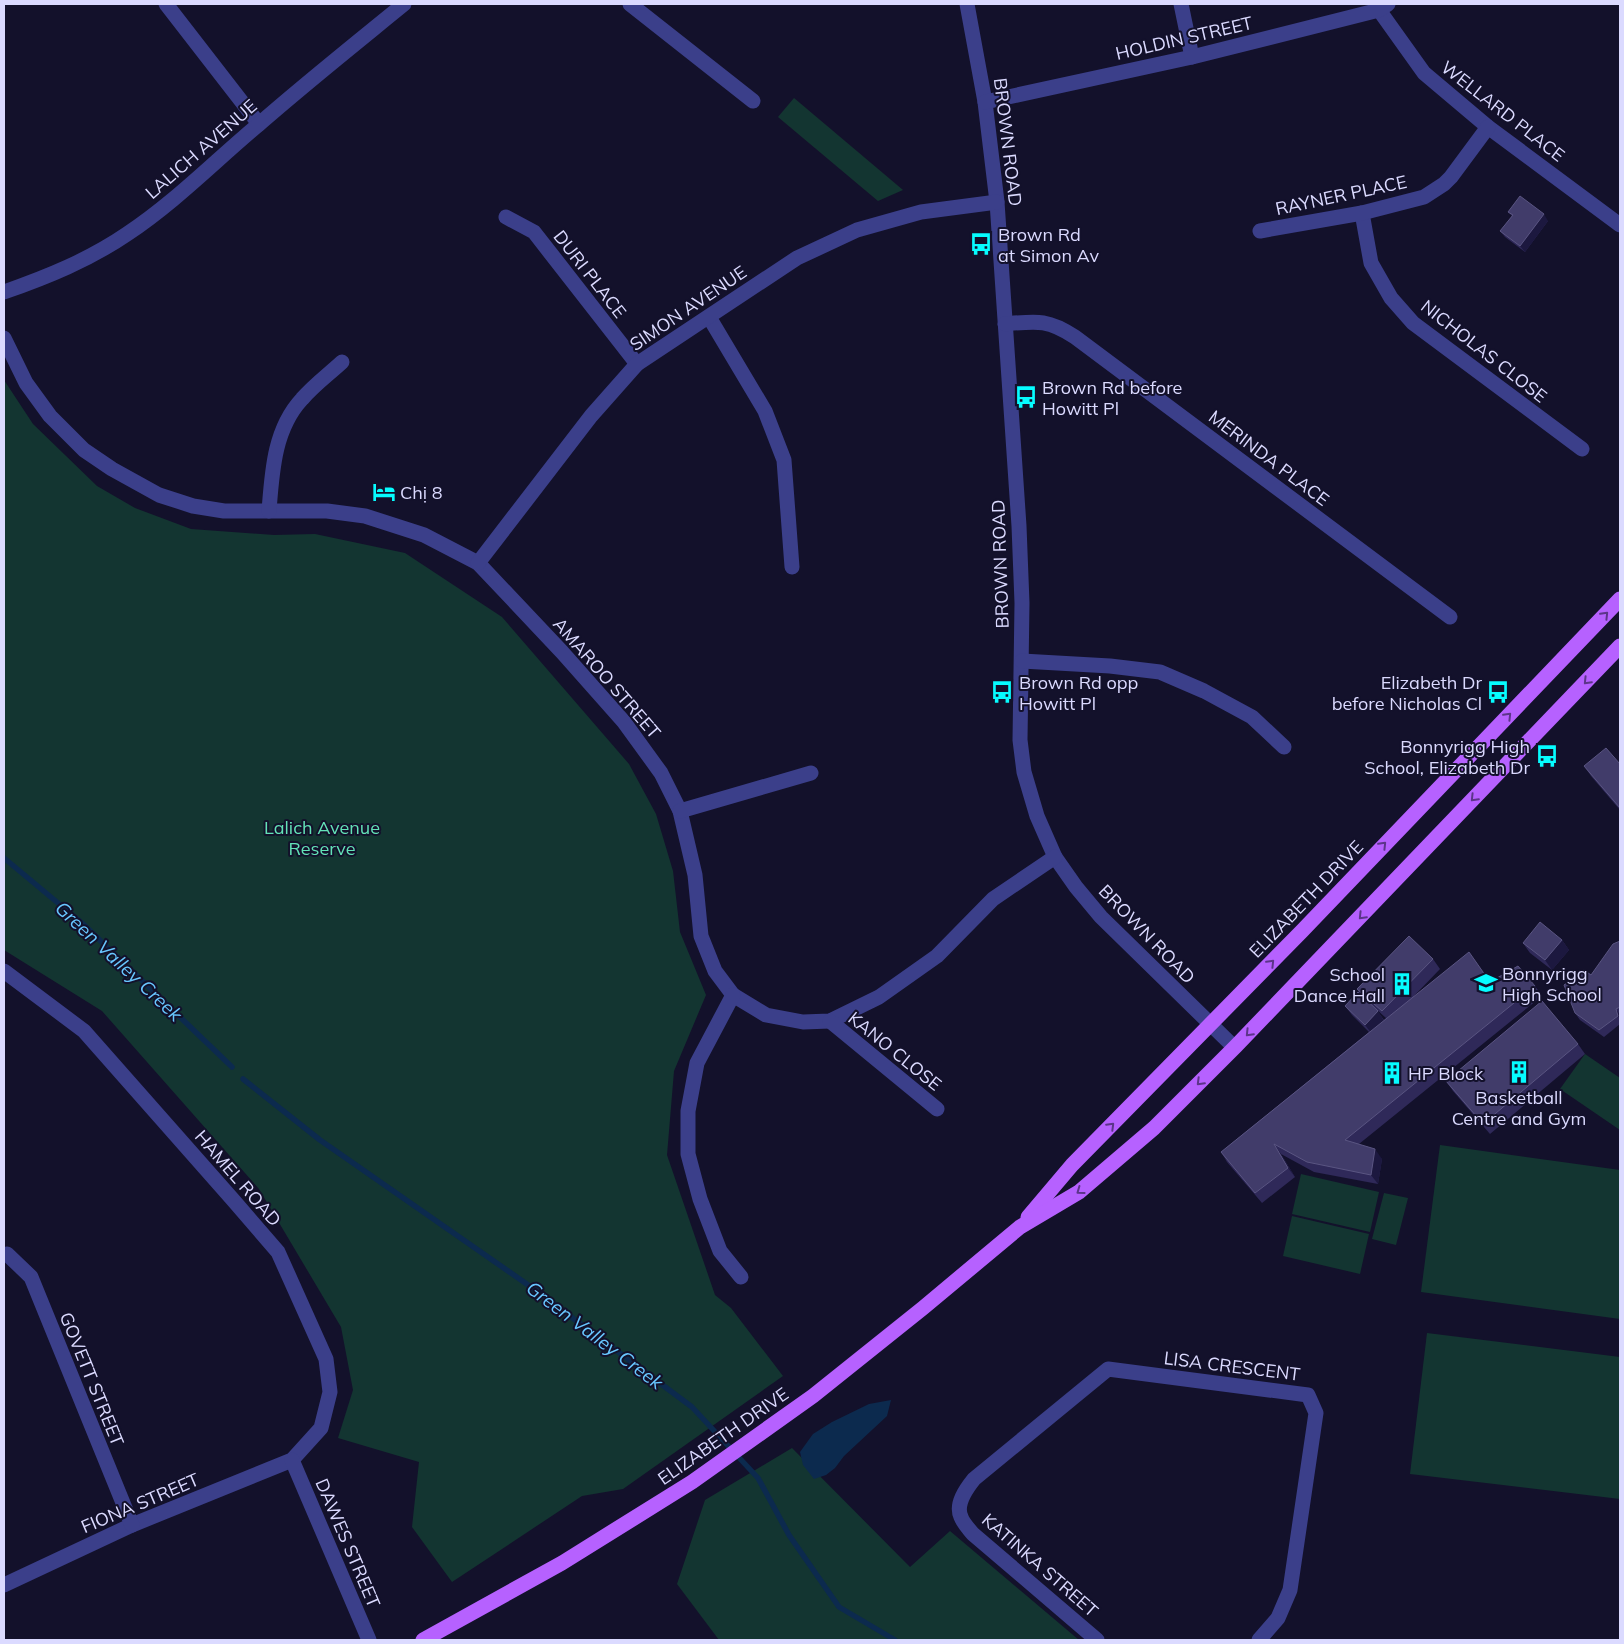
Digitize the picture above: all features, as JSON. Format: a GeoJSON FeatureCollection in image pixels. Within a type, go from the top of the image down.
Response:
{"type":"FeatureCollection","features":[{"type":"Feature","properties":{"kind":"main road","name":"ELIZABETH DRIVE"},"geometry":{"type":"LineString","coordinates":[[1020,1227],[1072,1165],[1211,1024],[1620,599]]}},
{"type":"Feature","properties":{"kind":"main road","name":"ELIZABETH DRIVE"},"geometry":{"type":"LineString","coordinates":[[428,1639],[562,1563],[692,1482],[813,1396],[1020,1227],[1079,1192],[1154,1128],[1620,646]]}},
{"type":"Feature","properties":{"kind":"street"},"geometry":{"type":"LineString","coordinates":[[166,4],[259,124]]}},
{"type":"Feature","properties":{"kind":"street","name":"LALICH AVENUE"},"geometry":{"type":"LineString","coordinates":[[4,292],[53,274],[92,256],[127,234],[158,211],[259,124],[404,4]]}},
{"type":"Feature","properties":{"kind":"street"},"geometry":{"type":"LineString","coordinates":[[630,4],[753,101]]}},
{"type":"Feature","properties":{"kind":"street","name":"BROWN ROAD"},"geometry":{"type":"LineString","coordinates":[[967,4],[985,102],[997,202],[1019,526],[1022,602],[1020,726],[1024,772],[1037,816],[1055,857],[1076,887],[1101,917],[1234,1047]]}},
{"type":"Feature","properties":{"kind":"street"},"geometry":{"type":"LineString","coordinates":[[1180,4],[1192,57]]}},
{"type":"Feature","properties":{"kind":"street","name":"HOLDIN STREET"},"geometry":{"type":"LineString","coordinates":[[985,102],[1192,57],[1384,7]]}},
{"type":"Feature","properties":{"kind":"street","name":"WELLARD PLACE"},"geometry":{"type":"LineString","coordinates":[[1384,7],[1424,73],[1488,127],[1620,225]]}},
{"type":"Feature","properties":{"kind":"street","name":"RAYNER PLACE"},"geometry":{"type":"LineString","coordinates":[[1260,231],[1362,214],[1424,197],[1451,177],[1488,127]]}},
{"type":"Feature","properties":{"kind":"street","name":"SIMON AVENUE"},"geometry":{"type":"LineString","coordinates":[[478,563],[591,416],[637,364],[797,258],[857,230],[921,212],[997,202]]}},
{"type":"Feature","properties":{"kind":"street","name":"NICHOLAS CLOSE"},"geometry":{"type":"LineString","coordinates":[[1362,214],[1371,263],[1391,298],[1413,324],[1582,449]]}},
{"type":"Feature","properties":{"kind":"street","name":"DURI PLACE"},"geometry":{"type":"LineString","coordinates":[[506,217],[534,232],[637,364]]}},
{"type":"Feature","properties":{"kind":"street"},"geometry":{"type":"LineString","coordinates":[[708,317],[765,411],[784,460],[792,567]]}},
{"type":"Feature","properties":{"kind":"street","name":"MERINDA PLACE"},"geometry":{"type":"LineString","coordinates":[[1005,324],[1035,321],[1061,327],[1450,617]]}},
{"type":"Feature","properties":{"kind":"street","name":"AMAROO STREET"},"geometry":{"type":"LineString","coordinates":[[4,338],[26,383],[50,416],[84,450],[112,469],[159,495],[193,506],[224,511],[327,511],[365,516],[424,535],[478,563],[562,652],[624,722],[661,773],[680,811],[694,875],[701,936],[714,971],[733,995],[766,1014],[804,1022],[830,1022],[880,998],[937,956],[993,899],[1055,857]]}},
{"type":"Feature","properties":{"kind":"street"},"geometry":{"type":"LineString","coordinates":[[269,511],[271,482],[277,448],[286,422],[301,399],[342,362]]}},
{"type":"Feature","properties":{"kind":"street"},"geometry":{"type":"LineString","coordinates":[[1022,661],[1110,666],[1160,672],[1204,691],[1252,717],[1284,747]]}},
{"type":"Feature","properties":{"kind":"street"},"geometry":{"type":"LineString","coordinates":[[680,811],[811,773]]}},
{"type":"Feature","properties":{"kind":"street","name":"HAMEL ROAD"},"geometry":{"type":"LineString","coordinates":[[4,971],[84,1032],[228,1193],[278,1252],[326,1359],[330,1392],[322,1428],[292,1460]]}},
{"type":"Feature","properties":{"kind":"street"},"geometry":{"type":"LineString","coordinates":[[733,995],[697,1063],[688,1110],[688,1154],[700,1199],[720,1251],[741,1277]]}},
{"type":"Feature","properties":{"kind":"street","name":"KANO CLOSE"},"geometry":{"type":"LineString","coordinates":[[830,1022],[937,1109]]}},
{"type":"Feature","properties":{"kind":"street","name":"GOVETT STREET"},"geometry":{"type":"LineString","coordinates":[[7,1254],[31,1277],[132,1525]]}},
{"type":"Feature","properties":{"kind":"street","name":"LISA CRESCENT"},"geometry":{"type":"LineString","coordinates":[[960,1516],[960,1503],[974,1479],[1108,1369],[1308,1394],[1316,1413],[1290,1590],[1278,1618],[1259,1640]]}},
{"type":"Feature","properties":{"kind":"street","name":"FIONA STREET"},"geometry":{"type":"LineString","coordinates":[[4,1585],[132,1525],[292,1460]]}},
{"type":"Feature","properties":{"kind":"street","name":"DAWES STREET"},"geometry":{"type":"LineString","coordinates":[[292,1460],[369,1640]]}},
{"type":"Feature","properties":{"kind":"street","name":"KATINKA STREET"},"geometry":{"type":"LineString","coordinates":[[960,1516],[973,1534],[1097,1640]]}},
{"type":"Feature","properties":{"kind":"green space"},"geometry":{"type":"Polygon","coordinates":[[[794,98],[903,190],[878,201],[778,117],[794,98]]]}},
{"type":"Feature","properties":{"kind":"green space","name":"Lalich Avenue Reserve"},"geometry":{"type":"Polygon","coordinates":[[[4,380],[33,424],[97,486],[135,508],[191,529],[274,535],[315,534],[405,553],[502,617],[629,764],[656,814],[673,871],[680,932],[706,995],[674,1071],[667,1155],[715,1295],[731,1308],[783,1376],[623,1489],[582,1496],[452,1582],[412,1527],[419,1462],[338,1438],[353,1390],[341,1327],[259,1189],[102,1011],[4,950],[4,380]]]}},
{"type":"Feature","properties":{"kind":"green space"},"geometry":{"type":"Polygon","coordinates":[[[1585,1054],[1620,1078],[1620,1130],[1560,1089],[1585,1054]]]}},
{"type":"Feature","properties":{"kind":"green space"},"geometry":{"type":"Polygon","coordinates":[[[1440,1145],[1620,1170],[1620,1319],[1421,1292],[1440,1145]]]}},
{"type":"Feature","properties":{"kind":"green space"},"geometry":{"type":"Polygon","coordinates":[[[1301,1174],[1379,1192],[1370,1232],[1292,1214],[1301,1174]]]}},
{"type":"Feature","properties":{"kind":"green space"},"geometry":{"type":"Polygon","coordinates":[[[1384,1193],[1408,1198],[1396,1245],[1372,1239],[1384,1193]]]}},
{"type":"Feature","properties":{"kind":"green space"},"geometry":{"type":"Polygon","coordinates":[[[1292,1216],[1369,1234],[1360,1274],[1283,1256],[1292,1216]]]}},
{"type":"Feature","properties":{"kind":"green space"},"geometry":{"type":"Polygon","coordinates":[[[1427,1333],[1620,1357],[1620,1499],[1410,1474],[1427,1333]]]}},
{"type":"Feature","properties":{"kind":"green space"},"geometry":{"type":"Polygon","coordinates":[[[792,1448],[910,1567],[950,1531],[1079,1640],[719,1640],[677,1584],[705,1500],[792,1448]]]}},
{"type":"Feature","properties":{"kind":"water"},"geometry":{"type":"Polygon","coordinates":[[[891,1400],[887,1416],[844,1456],[835,1468],[826,1475],[814,1479],[803,1465],[800,1452],[813,1434],[832,1422],[869,1404],[891,1400]]]}},
{"type":"Feature","properties":{"kind":"building"},"geometry":{"type":"Polygon","coordinates":[[[1520,196],[1544,214],[1520,246],[1500,231],[1513,215],[1508,212],[1520,196]]]}},
{"type":"Feature","properties":{"kind":"building"},"geometry":{"type":"Polygon","coordinates":[[[1606,748],[1620,764],[1620,808],[1584,766],[1606,748]]]}},
{"type":"Feature","properties":{"kind":"building"},"geometry":{"type":"Polygon","coordinates":[[[1540,922],[1562,940],[1545,960],[1523,943],[1540,922]]]}},
{"type":"Feature","properties":{"kind":"building","name":"School Dance Hall"},"geometry":{"type":"Polygon","coordinates":[[[1409,936],[1433,959],[1382,1011],[1357,989],[1409,936]]]}},
{"type":"Feature","properties":{"kind":"building"},"geometry":{"type":"Polygon","coordinates":[[[1620,941],[1620,1007],[1616,1009],[1618,1016],[1599,1030],[1575,1013],[1564,985],[1584,970],[1591,975],[1613,944],[1620,941]]]}},
{"type":"Feature","properties":{"kind":"building","name":"HP Block"},"geometry":{"type":"Polygon","coordinates":[[[1469,952],[1490,982],[1518,966],[1535,986],[1345,1140],[1375,1149],[1371,1175],[1307,1162],[1274,1144],[1288,1168],[1255,1193],[1221,1152],[1469,952]]]}},
{"type":"Feature","properties":{"kind":"building"},"geometry":{"type":"Polygon","coordinates":[[[1358,992],[1378,1011],[1365,1025],[1345,1006],[1358,992]]]}},
{"type":"Feature","properties":{"kind":"building","name":"Basketball Centre and Gym"},"geometry":{"type":"Polygon","coordinates":[[[1542,1001],[1578,1044],[1483,1124],[1446,1081],[1542,1001]]]}},
{"type":"Feature","properties":{"kind":"waterway","name":"Green Valley Creek"},"geometry":{"type":"LineString","coordinates":[[4,858],[82,923],[232,1067]]}},
{"type":"Feature","properties":{"kind":"waterway","name":"Green Valley Creek"},"geometry":{"type":"LineString","coordinates":[[243,1079],[320,1140],[531,1287],[692,1407],[758,1478],[789,1535],[839,1607],[895,1640]]}},
{"type":"Feature","properties":{"kind":"place","name":"Brown Rd at Simon Av"},"geometry":{"type":"Point","coordinates":[981,244]}},
{"type":"Feature","properties":{"kind":"place","name":"Brown Rd before Howitt Pl"},"geometry":{"type":"Point","coordinates":[1026,397]}},
{"type":"Feature","properties":{"kind":"place","name":"Chị 8"},"geometry":{"type":"Point","coordinates":[384,492]}},
{"type":"Feature","properties":{"kind":"place","name":"Brown Rd opp Howitt Pl"},"geometry":{"type":"Point","coordinates":[1002,692]}},
{"type":"Feature","properties":{"kind":"place","name":"Elizabeth Dr before Nicholas Cl"},"geometry":{"type":"Point","coordinates":[1498,692]}},
{"type":"Feature","properties":{"kind":"place","name":"Bonnyrigg High School, Elizabeth Dr"},"geometry":{"type":"Point","coordinates":[1547,756]}},
{"type":"Feature","properties":{"kind":"place","name":"Bonnyrigg High School"},"geometry":{"type":"Point","coordinates":[1486,983]}},
{"type":"Feature","properties":{"kind":"place","name":"School Dance Hall"},"geometry":{"type":"Point","coordinates":[1402,984]}},
{"type":"Feature","properties":{"kind":"place","name":"Basketball Centre and Gym"},"geometry":{"type":"Point","coordinates":[1519,1072]}},
{"type":"Feature","properties":{"kind":"place","name":"HP Block"},"geometry":{"type":"Point","coordinates":[1392,1073]}}]}
